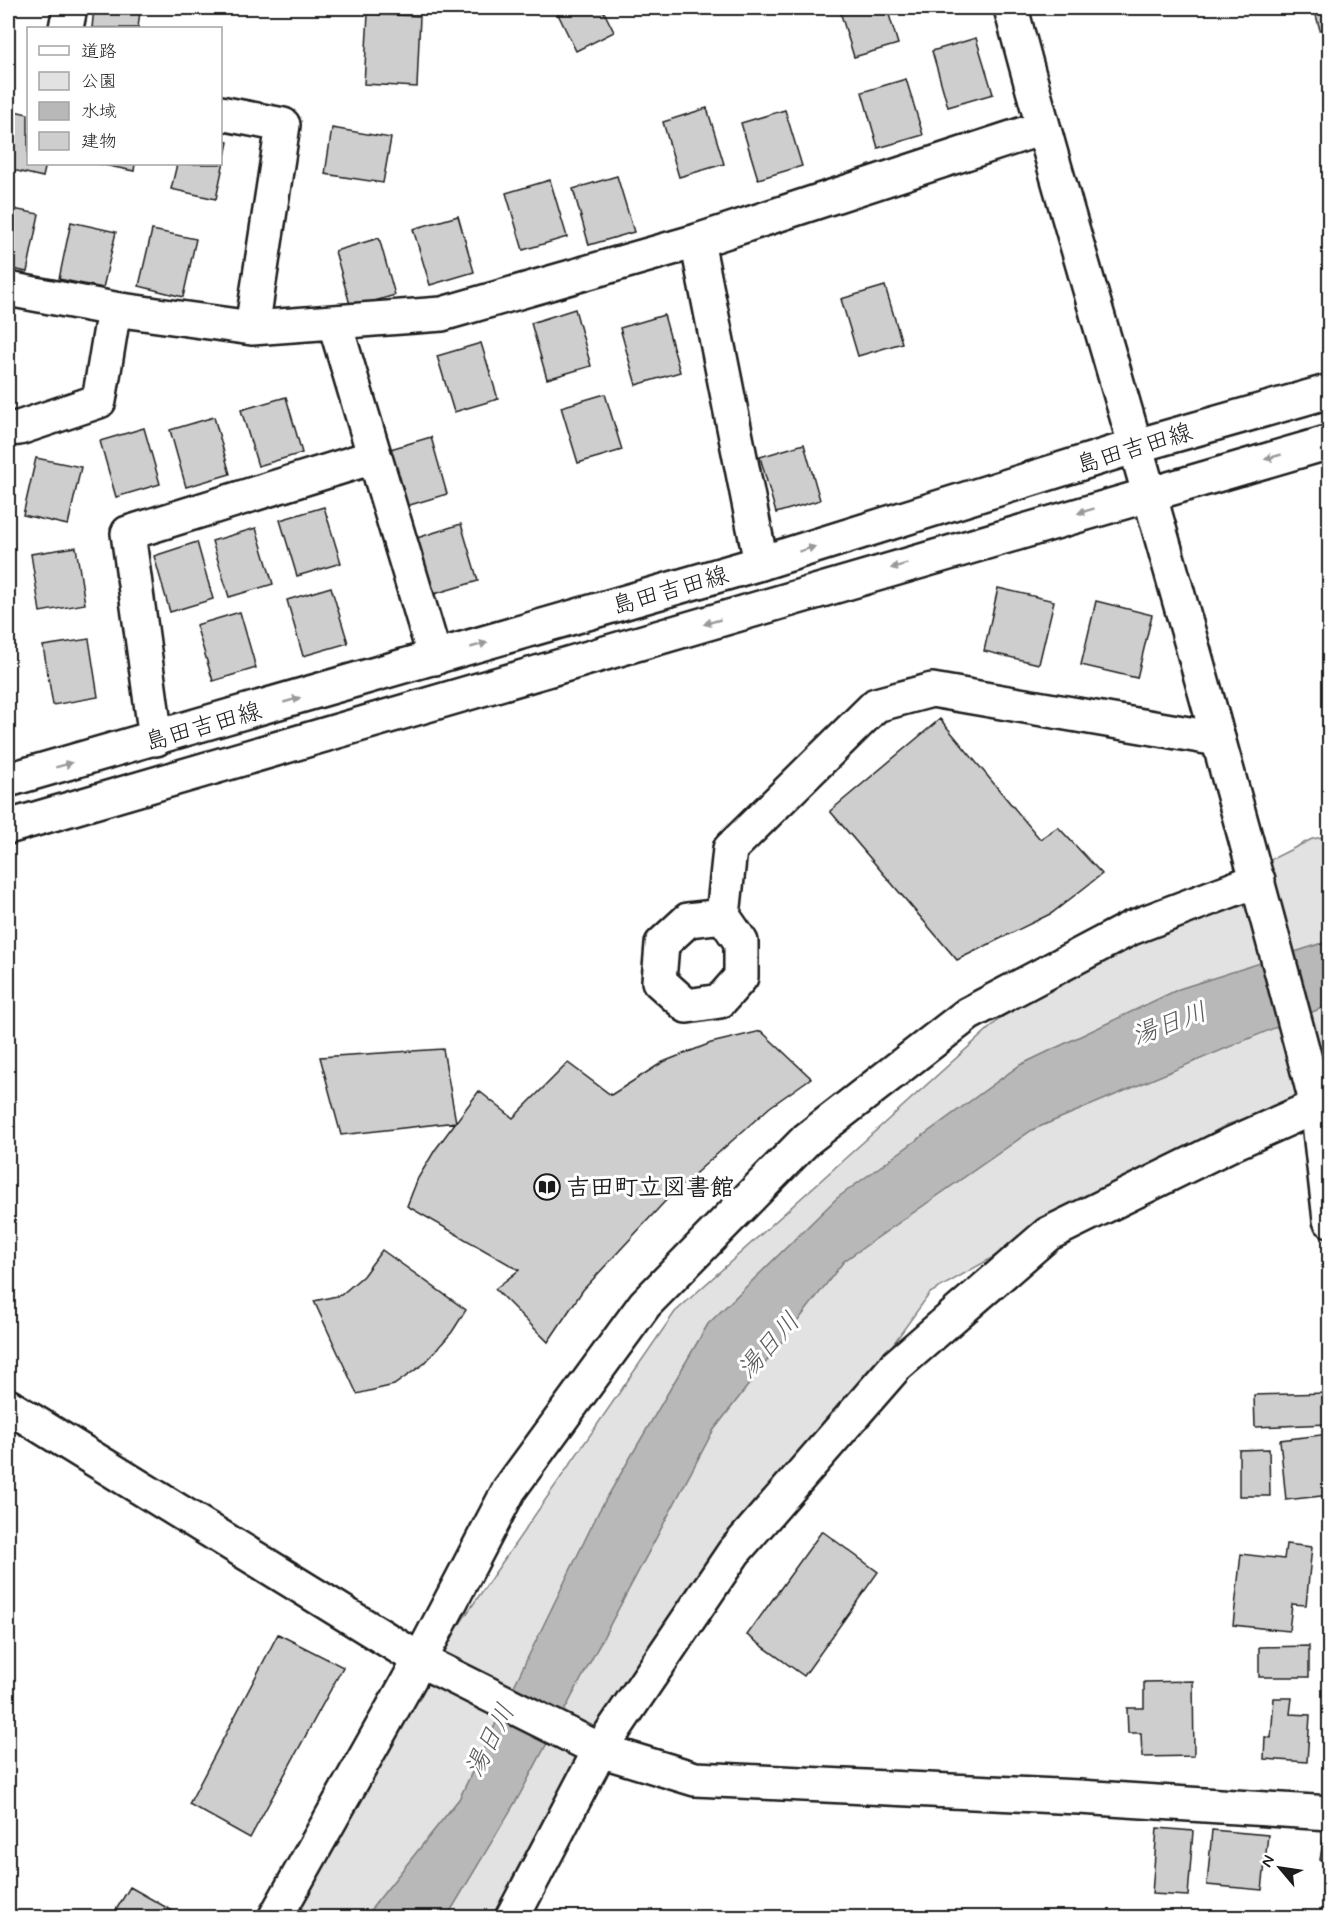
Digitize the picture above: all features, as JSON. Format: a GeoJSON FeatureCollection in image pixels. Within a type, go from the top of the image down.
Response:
{"type":"FeatureCollection","features":[{"type":"Feature","properties":{"kind":"street"},"geometry":{"type":"LineString","coordinates":[[66,27],[70,8]]}},
{"type":"Feature","properties":{"kind":"street"},"geometry":{"type":"LineString","coordinates":[[1011,8],[1042,128],[1136,446],[1323,1102],[1329,1220]]}},
{"type":"Feature","properties":{"kind":"street"},"geometry":{"type":"LineString","coordinates":[[222,113],[283,125],[252,328]]}},
{"type":"Feature","properties":{"kind":"street"},"geometry":{"type":"LineString","coordinates":[[8,290],[114,309],[252,328],[335,324],[442,314],[698,241],[1042,128]]}},
{"type":"Feature","properties":{"kind":"street"},"geometry":{"type":"LineString","coordinates":[[698,241],[761,563]]}},
{"type":"Feature","properties":{"kind":"street"},"geometry":{"type":"LineString","coordinates":[[8,429],[19,428],[99,401],[114,309]]}},
{"type":"Feature","properties":{"kind":"street"},"geometry":{"type":"LineString","coordinates":[[335,324],[435,658]]}},
{"type":"Feature","properties":{"kind":"street","name":"島田吉田線"},"geometry":{"type":"LineString","coordinates":[[8,780],[761,563],[1136,446],[1329,392]]}},
{"type":"Feature","properties":{"kind":"street","name":"島田吉田線"},"geometry":{"type":"LineString","coordinates":[[8,827],[1329,441]]}},
{"type":"Feature","properties":{"kind":"street"},"geometry":{"type":"LineString","coordinates":[[156,739],[128,533],[373,457]]}},
{"type":"Feature","properties":{"kind":"street"},"geometry":{"type":"LineString","coordinates":[[723,916],[730,849],[876,705],[932,690],[1218,739]]}},
{"type":"Feature","properties":{"kind":"street"},"geometry":{"type":"LineString","coordinates":[[275,1917],[420,1660],[509,1490],[638,1313],[807,1139],[968,1014],[1131,928],[1258,880]]}},
{"type":"Feature","properties":{"kind":"street"},"geometry":{"type":"LineString","coordinates":[[512,1917],[600,1750],[734,1552],[896,1366],[1048,1234],[1323,1102]]}},
{"type":"Feature","properties":{"kind":"street"},"geometry":{"type":"LineString","coordinates":[[8,1406],[420,1660],[600,1750],[694,1779],[1079,1797],[1329,1813]]}},
{"type":"Feature","properties":{"kind":"green space"},"geometry":{"type":"Polygon","coordinates":[[[1329,836],[1329,1090],[1226,1125],[930,1293],[600,1750],[503,1917],[278,1918],[354,1777],[675,1312],[1056,968],[1312,839],[1329,836]]]}},
{"type":"Feature","properties":{"kind":"water","name":"湯日川"},"geometry":{"type":"Polygon","coordinates":[[[1329,941],[1329,1005],[1032,1130],[844,1261],[713,1431],[519,1796],[447,1917],[364,1918],[459,1799],[599,1511],[708,1324],[837,1198],[1020,1065],[1179,989],[1329,941]]]}},
{"type":"Feature","properties":{"kind":"building"},"geometry":{"type":"Polygon","coordinates":[[[94,8],[140,11],[138,27],[92,27],[94,8]]]}},
{"type":"Feature","properties":{"kind":"building"},"geometry":{"type":"Polygon","coordinates":[[[555,8],[602,8],[614,32],[576,51],[555,8]]]}},
{"type":"Feature","properties":{"kind":"building"},"geometry":{"type":"Polygon","coordinates":[[[839,8],[887,8],[898,44],[854,57],[839,8]]]}},
{"type":"Feature","properties":{"kind":"building"},"geometry":{"type":"Polygon","coordinates":[[[1314,8],[1330,8],[1330,28],[1320,30],[1314,8]]]}},
{"type":"Feature","properties":{"kind":"building"},"geometry":{"type":"Polygon","coordinates":[[[368,14],[420,16],[417,87],[364,84],[368,14]]]}},
{"type":"Feature","properties":{"kind":"building"},"geometry":{"type":"Polygon","coordinates":[[[976,38],[993,94],[948,107],[932,51],[976,38]]]}},
{"type":"Feature","properties":{"kind":"building"},"geometry":{"type":"Polygon","coordinates":[[[906,79],[923,135],[878,148],[862,92],[906,79]]]}},
{"type":"Feature","properties":{"kind":"building"},"geometry":{"type":"Polygon","coordinates":[[[707,108],[724,164],[679,177],[663,122],[707,108]]]}},
{"type":"Feature","properties":{"kind":"building"},"geometry":{"type":"Polygon","coordinates":[[[10,110],[27,114],[27,165],[46,165],[43,177],[8,169],[10,110]]]}},
{"type":"Feature","properties":{"kind":"building"},"geometry":{"type":"Polygon","coordinates":[[[785,110],[802,166],[758,179],[741,123],[785,110]]]}},
{"type":"Feature","properties":{"kind":"building"},"geometry":{"type":"Polygon","coordinates":[[[332,128],[391,138],[383,183],[325,174],[332,128]]]}},
{"type":"Feature","properties":{"kind":"building"},"geometry":{"type":"Polygon","coordinates":[[[222,140],[228,142],[216,199],[171,189],[177,165],[222,165],[222,140]]]}},
{"type":"Feature","properties":{"kind":"building"},"geometry":{"type":"Polygon","coordinates":[[[104,165],[135,165],[134,171],[104,165]]]}},
{"type":"Feature","properties":{"kind":"building"},"geometry":{"type":"Polygon","coordinates":[[[617,176],[634,232],[589,245],[573,189],[617,176]]]}},
{"type":"Feature","properties":{"kind":"building"},"geometry":{"type":"Polygon","coordinates":[[[550,180],[567,237],[523,250],[506,193],[550,180]]]}},
{"type":"Feature","properties":{"kind":"building"},"geometry":{"type":"Polygon","coordinates":[[[8,208],[39,214],[27,272],[8,268],[8,208]]]}},
{"type":"Feature","properties":{"kind":"building"},"geometry":{"type":"Polygon","coordinates":[[[458,216],[474,272],[430,285],[413,229],[458,216]]]}},
{"type":"Feature","properties":{"kind":"building"},"geometry":{"type":"Polygon","coordinates":[[[71,222],[116,232],[103,288],[59,279],[71,222]]]}},
{"type":"Feature","properties":{"kind":"building"},"geometry":{"type":"Polygon","coordinates":[[[152,230],[196,239],[183,297],[139,286],[152,230]]]}},
{"type":"Feature","properties":{"kind":"building"},"geometry":{"type":"Polygon","coordinates":[[[379,238],[395,295],[351,308],[335,251],[379,238]]]}},
{"type":"Feature","properties":{"kind":"building"},"geometry":{"type":"Polygon","coordinates":[[[885,286],[902,343],[858,356],[841,299],[885,286]]]}},
{"type":"Feature","properties":{"kind":"building"},"geometry":{"type":"Polygon","coordinates":[[[575,309],[591,366],[547,379],[531,323],[575,309]]]}},
{"type":"Feature","properties":{"kind":"building"},"geometry":{"type":"Polygon","coordinates":[[[664,315],[680,372],[636,385],[620,328],[664,315]]]}},
{"type":"Feature","properties":{"kind":"building"},"geometry":{"type":"Polygon","coordinates":[[[481,343],[498,399],[454,412],[437,356],[481,343]]]}},
{"type":"Feature","properties":{"kind":"building"},"geometry":{"type":"Polygon","coordinates":[[[605,394],[622,450],[578,463],[561,407],[605,394]]]}},
{"type":"Feature","properties":{"kind":"building"},"geometry":{"type":"Polygon","coordinates":[[[286,397],[302,453],[258,466],[241,410],[286,397]]]}},
{"type":"Feature","properties":{"kind":"building"},"geometry":{"type":"Polygon","coordinates":[[[214,417],[230,474],[186,487],[170,430],[214,417]]]}},
{"type":"Feature","properties":{"kind":"building"},"geometry":{"type":"Polygon","coordinates":[[[144,428],[160,484],[116,497],[100,441],[144,428]]]}},
{"type":"Feature","properties":{"kind":"building"},"geometry":{"type":"Polygon","coordinates":[[[431,437],[447,494],[403,507],[387,450],[431,437]]]}},
{"type":"Feature","properties":{"kind":"building"},"geometry":{"type":"Polygon","coordinates":[[[804,444],[820,500],[776,513],[760,457],[804,444]]]}},
{"type":"Feature","properties":{"kind":"building"},"geometry":{"type":"Polygon","coordinates":[[[36,458],[81,467],[68,525],[23,515],[36,458]]]}},
{"type":"Feature","properties":{"kind":"building"},"geometry":{"type":"Polygon","coordinates":[[[324,507],[341,563],[297,576],[280,520],[324,507]]]}},
{"type":"Feature","properties":{"kind":"building"},"geometry":{"type":"Polygon","coordinates":[[[461,524],[478,581],[434,594],[417,538],[461,524]]]}},
{"type":"Feature","properties":{"kind":"building"},"geometry":{"type":"Polygon","coordinates":[[[256,528],[273,584],[229,597],[212,541],[256,528]]]}},
{"type":"Feature","properties":{"kind":"building"},"geometry":{"type":"Polygon","coordinates":[[[197,542],[213,599],[170,612],[154,556],[197,542]]]}},
{"type":"Feature","properties":{"kind":"building"},"geometry":{"type":"Polygon","coordinates":[[[76,547],[85,604],[40,612],[31,554],[76,547]]]}},
{"type":"Feature","properties":{"kind":"building"},"geometry":{"type":"Polygon","coordinates":[[[331,587],[348,643],[303,656],[287,600],[331,587]]]}},
{"type":"Feature","properties":{"kind":"building"},"geometry":{"type":"Polygon","coordinates":[[[998,588],[1054,601],[1039,664],[984,651],[998,588]]]}},
{"type":"Feature","properties":{"kind":"building"},"geometry":{"type":"Polygon","coordinates":[[[1096,601],[1152,615],[1137,678],[1081,665],[1096,601]]]}},
{"type":"Feature","properties":{"kind":"building"},"geometry":{"type":"Polygon","coordinates":[[[240,612],[256,668],[213,681],[196,625],[240,612]]]}},
{"type":"Feature","properties":{"kind":"building"},"geometry":{"type":"Polygon","coordinates":[[[89,639],[98,697],[53,705],[43,646],[89,639]]]}},
{"type":"Feature","properties":{"kind":"building"},"geometry":{"type":"Polygon","coordinates":[[[940,719],[1040,839],[1058,827],[1102,874],[1052,913],[957,960],[830,811],[940,719]]]}},
{"type":"Feature","properties":{"kind":"building","name":"吉田町立図書館"},"geometry":{"type":"Polygon","coordinates":[[[761,1031],[811,1078],[770,1107],[670,1196],[583,1290],[548,1342],[495,1289],[519,1270],[407,1206],[418,1178],[435,1150],[479,1091],[513,1118],[568,1063],[611,1095],[663,1062],[711,1043],[761,1031]]]}},
{"type":"Feature","properties":{"kind":"building"},"geometry":{"type":"Polygon","coordinates":[[[443,1049],[456,1122],[341,1135],[320,1057],[443,1049]]]}},
{"type":"Feature","properties":{"kind":"building"},"geometry":{"type":"Polygon","coordinates":[[[382,1250],[466,1310],[452,1332],[425,1363],[394,1385],[357,1394],[314,1301],[341,1295],[363,1276],[382,1250]]]}},
{"type":"Feature","properties":{"kind":"building"},"geometry":{"type":"Polygon","coordinates":[[[1327,1393],[1328,1424],[1255,1427],[1254,1395],[1327,1393]]]}},
{"type":"Feature","properties":{"kind":"building"},"geometry":{"type":"Polygon","coordinates":[[[1329,1434],[1330,1495],[1286,1500],[1280,1440],[1329,1434]]]}},
{"type":"Feature","properties":{"kind":"building"},"geometry":{"type":"Polygon","coordinates":[[[1269,1449],[1270,1496],[1239,1496],[1239,1450],[1269,1449]]]}},
{"type":"Feature","properties":{"kind":"building"},"geometry":{"type":"Polygon","coordinates":[[[822,1531],[878,1572],[804,1676],[747,1635],[822,1531]]]}},
{"type":"Feature","properties":{"kind":"building"},"geometry":{"type":"Polygon","coordinates":[[[1286,1544],[1312,1547],[1306,1605],[1292,1604],[1289,1631],[1233,1625],[1241,1554],[1284,1559],[1286,1544]]]}},
{"type":"Feature","properties":{"kind":"building"},"geometry":{"type":"Polygon","coordinates":[[[278,1634],[343,1667],[250,1838],[189,1804],[278,1634]]]}},
{"type":"Feature","properties":{"kind":"building"},"geometry":{"type":"Polygon","coordinates":[[[1309,1646],[1309,1677],[1259,1677],[1259,1647],[1309,1646]]]}},
{"type":"Feature","properties":{"kind":"building"},"geometry":{"type":"Polygon","coordinates":[[[1193,1681],[1194,1756],[1142,1757],[1141,1733],[1128,1733],[1127,1708],[1144,1708],[1144,1682],[1193,1681]]]}},
{"type":"Feature","properties":{"kind":"building"},"geometry":{"type":"Polygon","coordinates":[[[1274,1698],[1292,1698],[1290,1714],[1310,1715],[1307,1762],[1264,1759],[1265,1737],[1271,1738],[1274,1698]]]}},
{"type":"Feature","properties":{"kind":"building"},"geometry":{"type":"Polygon","coordinates":[[[1157,1828],[1193,1831],[1188,1896],[1152,1894],[1157,1828]]]}},
{"type":"Feature","properties":{"kind":"building"},"geometry":{"type":"Polygon","coordinates":[[[1212,1830],[1268,1835],[1262,1890],[1207,1885],[1212,1830]]]}},
{"type":"Feature","properties":{"kind":"building"},"geometry":{"type":"Polygon","coordinates":[[[1324,1836],[1330,1837],[1330,1861],[1320,1860],[1324,1836]]]}},
{"type":"Feature","properties":{"kind":"building"},"geometry":{"type":"Polygon","coordinates":[[[130,1887],[185,1918],[111,1918],[130,1887]]]}},
{"type":"Feature","properties":{"kind":"building"},"geometry":{"type":"Polygon","coordinates":[[[1072,1914],[1072,1918],[1015,1918],[1015,1915],[1072,1914]]]}},
{"type":"Feature","properties":{"kind":"place","name":"吉田町立図書館"},"geometry":{"type":"Point","coordinates":[547,1187]}}]}
